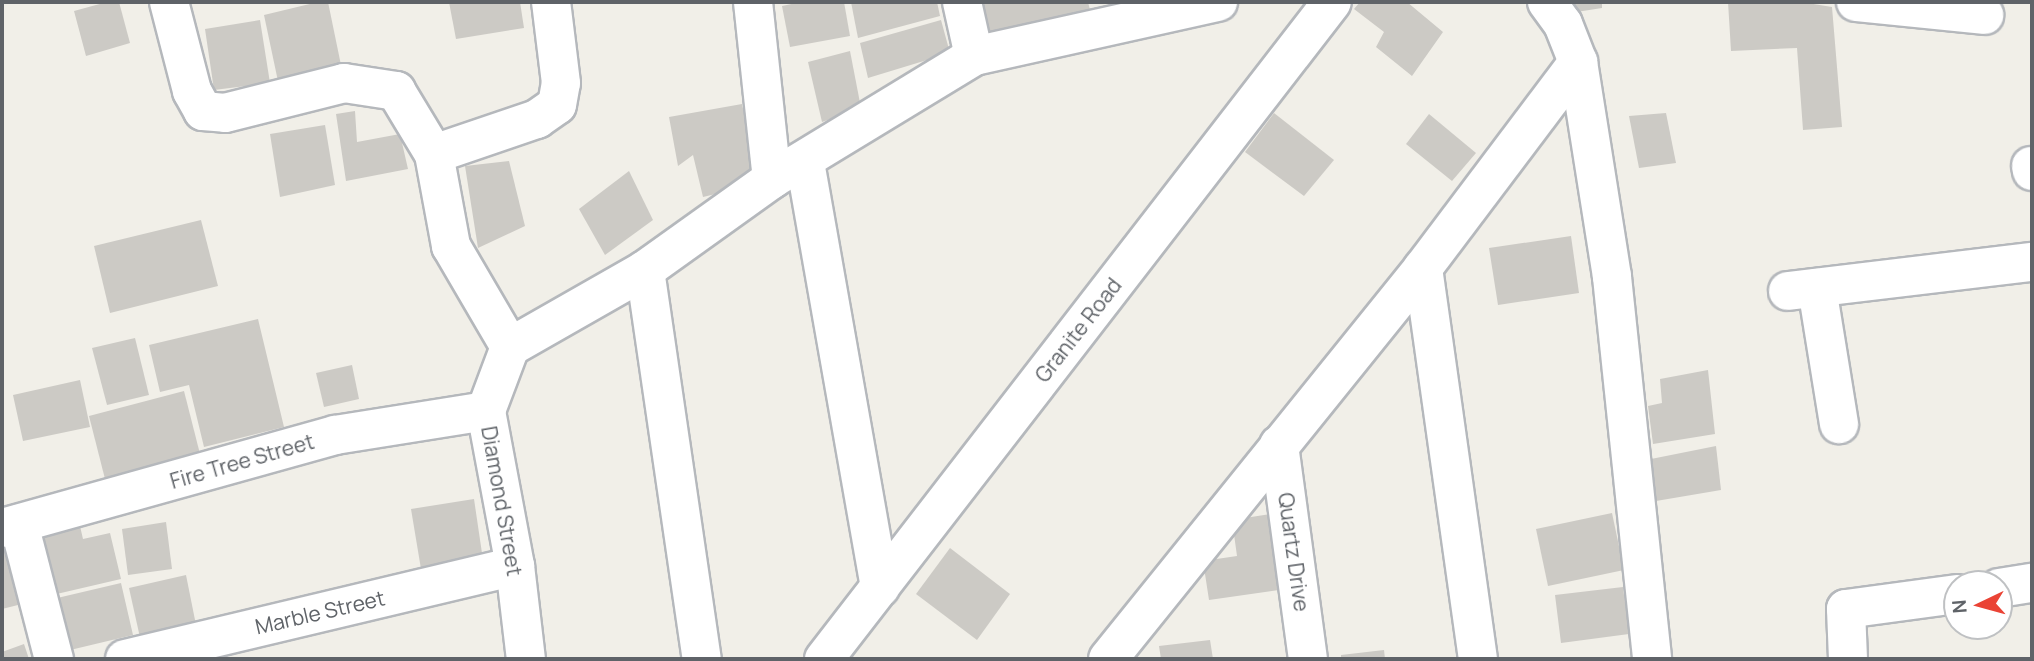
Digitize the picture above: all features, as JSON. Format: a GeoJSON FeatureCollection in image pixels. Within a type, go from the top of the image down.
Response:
{"type":"FeatureCollection","features":[{"type":"Feature","properties":{"kind":"street"},"geometry":{"type":"LineString","coordinates":[[169,2],[192,91],[203,111],[225,113],[344,83],[396,91],[435,155],[451,246],[509,347],[645,270],[789,171],[974,56],[1133,9],[1218,2]]}},
{"type":"Feature","properties":{"kind":"street"},"geometry":{"type":"LineString","coordinates":[[435,155],[537,119],[557,105],[561,83],[551,2]]}},
{"type":"Feature","properties":{"kind":"street"},"geometry":{"type":"LineString","coordinates":[[753,2],[880,587]]}},
{"type":"Feature","properties":{"kind":"street"},"geometry":{"type":"LineString","coordinates":[[962,2],[974,56]]}},
{"type":"Feature","properties":{"kind":"street"},"geometry":{"type":"LineString","coordinates":[[1547,2],[1563,24],[1578,62],[1612,277],[1652,659]]}},
{"type":"Feature","properties":{"kind":"street"},"geometry":{"type":"LineString","coordinates":[[1856,2],[1984,15]]}},
{"type":"Feature","properties":{"kind":"street","name":"Granite Road"},"geometry":{"type":"LineString","coordinates":[[824,659],[1327,3]]}},
{"type":"Feature","properties":{"kind":"street"},"geometry":{"type":"LineString","coordinates":[[1108,659],[1423,268],[1578,62]]}},
{"type":"Feature","properties":{"kind":"street"},"geometry":{"type":"LineString","coordinates":[[1839,424],[1802,289],[2032,262]]}},
{"type":"Feature","properties":{"kind":"street"},"geometry":{"type":"LineString","coordinates":[[1423,268],[1478,659]]}},
{"type":"Feature","properties":{"kind":"street"},"geometry":{"type":"LineString","coordinates":[[645,270],[702,659]]}},
{"type":"Feature","properties":{"kind":"street","name":"Diamond Street"},"geometry":{"type":"LineString","coordinates":[[509,347],[486,411],[515,566],[526,659]]}},
{"type":"Feature","properties":{"kind":"street","name":"Fire Tree Street"},"geometry":{"type":"LineString","coordinates":[[10,526],[335,436],[486,411]]}},
{"type":"Feature","properties":{"kind":"street","name":"Quartz Drive"},"geometry":{"type":"LineString","coordinates":[[1279,445],[1308,659]]}},
{"type":"Feature","properties":{"kind":"street"},"geometry":{"type":"LineString","coordinates":[[10,526],[54,659]]}},
{"type":"Feature","properties":{"kind":"street","name":"Marble Street"},"geometry":{"type":"LineString","coordinates":[[125,659],[515,566]]}},
{"type":"Feature","properties":{"kind":"street"},"geometry":{"type":"LineString","coordinates":[[2013,586],[2032,583]]}},
{"type":"Feature","properties":{"kind":"street"},"geometry":{"type":"LineString","coordinates":[[1848,659],[1846,609],[1943,596]]}},
{"type":"Feature","properties":{"kind":"building"},"geometry":{"type":"Polygon","coordinates":[[[107,2],[119,2],[130,43],[86,56],[74,11],[107,2]]]}},
{"type":"Feature","properties":{"kind":"building"},"geometry":{"type":"Polygon","coordinates":[[[328,2],[342,70],[279,86],[264,15],[328,2]]]}},
{"type":"Feature","properties":{"kind":"building"},"geometry":{"type":"Polygon","coordinates":[[[449,2],[520,2],[524,28],[456,39],[449,2]]]}},
{"type":"Feature","properties":{"kind":"building"},"geometry":{"type":"Polygon","coordinates":[[[801,2],[844,2],[850,36],[790,47],[782,6],[801,2]]]}},
{"type":"Feature","properties":{"kind":"building"},"geometry":{"type":"Polygon","coordinates":[[[851,2],[937,2],[940,16],[858,38],[851,2]]]}},
{"type":"Feature","properties":{"kind":"building"},"geometry":{"type":"Polygon","coordinates":[[[979,2],[1088,2],[1091,14],[986,35],[979,2]]]}},
{"type":"Feature","properties":{"kind":"building"},"geometry":{"type":"Polygon","coordinates":[[[1360,2],[1407,2],[1443,32],[1412,76],[1376,47],[1384,32],[1354,9],[1360,2]]]}},
{"type":"Feature","properties":{"kind":"building"},"geometry":{"type":"Polygon","coordinates":[[[1564,2],[1602,2],[1602,8],[1570,13],[1564,2]]]}},
{"type":"Feature","properties":{"kind":"building"},"geometry":{"type":"Polygon","coordinates":[[[1728,2],[1801,2],[1832,7],[1842,127],[1803,130],[1797,48],[1731,51],[1728,2]]]}},
{"type":"Feature","properties":{"kind":"building"},"geometry":{"type":"Polygon","coordinates":[[[260,20],[270,83],[214,90],[205,29],[260,20]]]}},
{"type":"Feature","properties":{"kind":"building"},"geometry":{"type":"Polygon","coordinates":[[[941,20],[950,53],[868,78],[860,43],[941,20]]]}},
{"type":"Feature","properties":{"kind":"building"},"geometry":{"type":"Polygon","coordinates":[[[850,51],[861,108],[822,122],[808,62],[850,51]]]}},
{"type":"Feature","properties":{"kind":"building"},"geometry":{"type":"Polygon","coordinates":[[[742,104],[755,163],[732,190],[703,197],[693,155],[678,166],[669,117],[742,104]]]}},
{"type":"Feature","properties":{"kind":"building"},"geometry":{"type":"Polygon","coordinates":[[[355,111],[357,142],[400,134],[408,169],[346,181],[336,114],[355,111]]]}},
{"type":"Feature","properties":{"kind":"building"},"geometry":{"type":"Polygon","coordinates":[[[1274,113],[1334,160],[1304,196],[1245,152],[1274,113]]]}},
{"type":"Feature","properties":{"kind":"building"},"geometry":{"type":"Polygon","coordinates":[[[1666,113],[1676,163],[1639,168],[1629,116],[1666,113]]]}},
{"type":"Feature","properties":{"kind":"building"},"geometry":{"type":"Polygon","coordinates":[[[1429,114],[1476,153],[1452,181],[1406,144],[1429,114]]]}},
{"type":"Feature","properties":{"kind":"building"},"geometry":{"type":"Polygon","coordinates":[[[325,125],[335,185],[280,197],[270,134],[325,125]]]}},
{"type":"Feature","properties":{"kind":"building"},"geometry":{"type":"Polygon","coordinates":[[[509,161],[525,226],[478,248],[465,166],[509,161]]]}},
{"type":"Feature","properties":{"kind":"building"},"geometry":{"type":"Polygon","coordinates":[[[629,171],[653,220],[605,255],[579,209],[629,171]]]}},
{"type":"Feature","properties":{"kind":"building"},"geometry":{"type":"Polygon","coordinates":[[[201,220],[218,286],[110,313],[94,246],[201,220]]]}},
{"type":"Feature","properties":{"kind":"building"},"geometry":{"type":"Polygon","coordinates":[[[1571,236],[1579,293],[1498,305],[1489,248],[1571,236]]]}},
{"type":"Feature","properties":{"kind":"building"},"geometry":{"type":"Polygon","coordinates":[[[258,319],[284,427],[204,447],[189,385],[160,392],[149,345],[258,319]]]}},
{"type":"Feature","properties":{"kind":"building"},"geometry":{"type":"Polygon","coordinates":[[[135,338],[149,395],[107,405],[92,348],[135,338]]]}},
{"type":"Feature","properties":{"kind":"building"},"geometry":{"type":"Polygon","coordinates":[[[352,365],[359,399],[324,407],[316,373],[352,365]]]}},
{"type":"Feature","properties":{"kind":"building"},"geometry":{"type":"Polygon","coordinates":[[[1708,370],[1715,434],[1653,444],[1648,406],[1662,403],[1660,379],[1708,370]]]}},
{"type":"Feature","properties":{"kind":"building"},"geometry":{"type":"Polygon","coordinates":[[[80,380],[90,427],[23,441],[13,395],[80,380]]]}},
{"type":"Feature","properties":{"kind":"building"},"geometry":{"type":"Polygon","coordinates":[[[184,391],[200,454],[105,479],[89,416],[184,391]]]}},
{"type":"Feature","properties":{"kind":"building"},"geometry":{"type":"Polygon","coordinates":[[[1716,446],[1721,490],[1656,501],[1651,459],[1716,446]]]}},
{"type":"Feature","properties":{"kind":"building"},"geometry":{"type":"Polygon","coordinates":[[[474,499],[483,560],[421,569],[411,509],[474,499]]]}},
{"type":"Feature","properties":{"kind":"building"},"geometry":{"type":"Polygon","coordinates":[[[1276,513],[1286,589],[1209,600],[1203,561],[1237,556],[1232,520],[1276,513]]]}},
{"type":"Feature","properties":{"kind":"building"},"geometry":{"type":"Polygon","coordinates":[[[1612,513],[1624,570],[1548,586],[1536,529],[1612,513]]]}},
{"type":"Feature","properties":{"kind":"building"},"geometry":{"type":"Polygon","coordinates":[[[166,522],[172,569],[128,575],[122,529],[166,522]]]}},
{"type":"Feature","properties":{"kind":"building"},"geometry":{"type":"Polygon","coordinates":[[[80,526],[83,539],[110,533],[121,579],[48,596],[35,536],[80,526]]]}},
{"type":"Feature","properties":{"kind":"building"},"geometry":{"type":"Polygon","coordinates":[[[950,548],[1010,594],[977,640],[916,594],[950,548]]]}},
{"type":"Feature","properties":{"kind":"building"},"geometry":{"type":"Polygon","coordinates":[[[9,549],[22,604],[2,609],[2,550],[9,549]]]}},
{"type":"Feature","properties":{"kind":"building"},"geometry":{"type":"Polygon","coordinates":[[[186,575],[197,630],[141,642],[129,588],[186,575]]]}},
{"type":"Feature","properties":{"kind":"building"},"geometry":{"type":"Polygon","coordinates":[[[121,583],[133,635],[66,651],[53,599],[121,583]]]}},
{"type":"Feature","properties":{"kind":"building"},"geometry":{"type":"Polygon","coordinates":[[[1623,587],[1629,634],[1561,643],[1555,595],[1623,587]]]}},
{"type":"Feature","properties":{"kind":"building"},"geometry":{"type":"Polygon","coordinates":[[[1210,640],[1213,659],[1161,659],[1159,646],[1210,640]]]}},
{"type":"Feature","properties":{"kind":"building"},"geometry":{"type":"Polygon","coordinates":[[[24,644],[29,659],[2,659],[2,652],[24,644]]]}},
{"type":"Feature","properties":{"kind":"building"},"geometry":{"type":"Polygon","coordinates":[[[1384,650],[1385,659],[1341,659],[1341,655],[1384,650]]]}}]}
